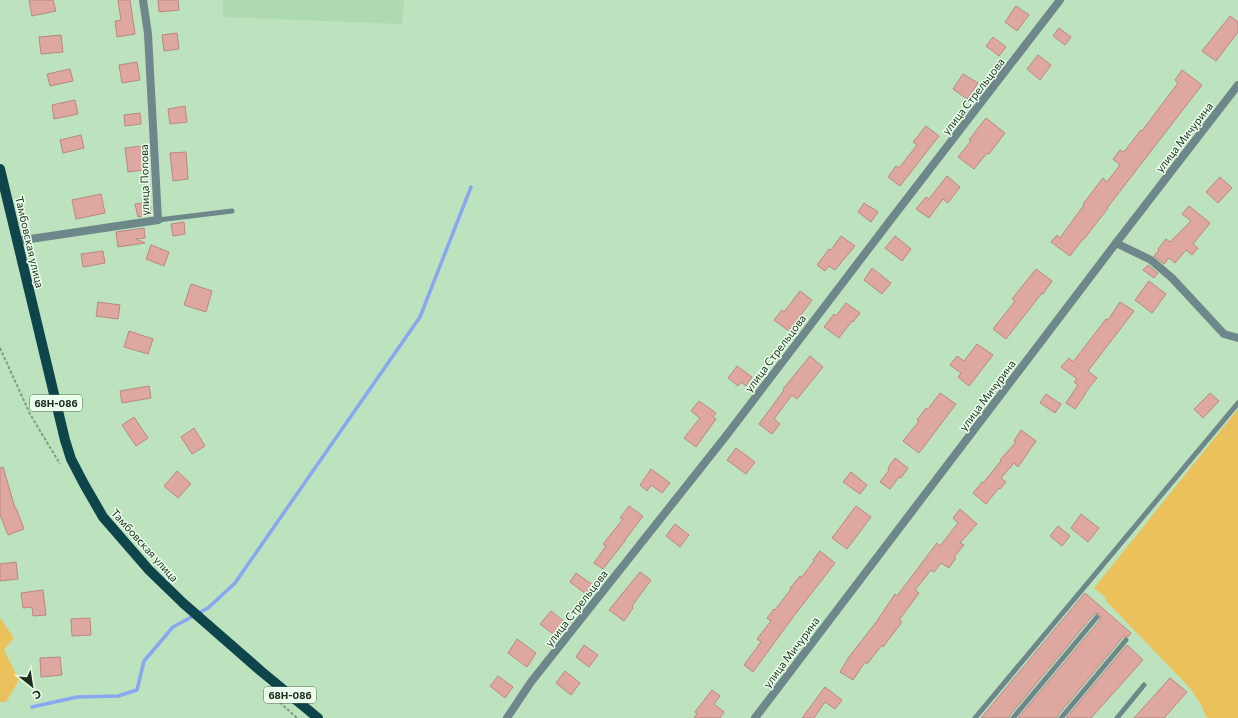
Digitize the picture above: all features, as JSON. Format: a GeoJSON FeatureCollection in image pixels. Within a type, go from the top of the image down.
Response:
{"type":"FeatureCollection","features":[{"type":"Feature","properties":{"kind":"main road","name":"Тамбовская улица"},"geometry":{"type":"LineString","coordinates":[[0,169],[53,393],[71,459],[103,517],[149,570],[183,603],[262,672],[318,718]]}},
{"type":"Feature","properties":{"kind":"street","name":"улица Попова"},"geometry":{"type":"LineString","coordinates":[[17,241],[158,220],[148,34],[144,0]]}},
{"type":"Feature","properties":{"kind":"street","name":"улица Стрельцова"},"geometry":{"type":"LineString","coordinates":[[507,718],[531,682],[726,436],[1060,0]]}},
{"type":"Feature","properties":{"kind":"street","name":"улица Мичурина"},"geometry":{"type":"LineString","coordinates":[[755,718],[1238,85]]}},
{"type":"Feature","properties":{"kind":"street"},"geometry":{"type":"LineString","coordinates":[[1116,243],[1151,260],[1172,278],[1224,334],[1238,338]]}},
{"type":"Feature","properties":{"kind":"lane"},"geometry":{"type":"LineString","coordinates":[[158,220],[232,211]]}},
{"type":"Feature","properties":{"kind":"lane"},"geometry":{"type":"LineString","coordinates":[[975,718],[1238,402]]}},
{"type":"Feature","properties":{"kind":"lane"},"geometry":{"type":"LineString","coordinates":[[1013,718],[1033,692],[1098,617]]}},
{"type":"Feature","properties":{"kind":"lane"},"geometry":{"type":"LineString","coordinates":[[1061,718],[1126,640]]}},
{"type":"Feature","properties":{"kind":"lane"},"geometry":{"type":"LineString","coordinates":[[1117,718],[1144,685]]}},
{"type":"Feature","properties":{"kind":"path"},"geometry":{"type":"LineString","coordinates":[[0,348],[30,414],[62,467]]}},
{"type":"Feature","properties":{"kind":"shaded area"},"geometry":{"type":"Polygon","coordinates":[[[223,0],[404,0],[402,24],[223,17],[223,0]]]}},
{"type":"Feature","properties":{"kind":"shaded area"},"geometry":{"type":"Polygon","coordinates":[[[1238,409],[1238,718],[1208,718],[1207,716],[1207,718],[1200,703],[1190,688],[1107,602],[1105,597],[1094,588],[1238,409]]]}},
{"type":"Feature","properties":{"kind":"shaded area"},"geometry":{"type":"Polygon","coordinates":[[[0,618],[14,638],[4,650],[19,680],[6,702],[0,702],[0,618]]]}},
{"type":"Feature","properties":{"kind":"building"},"geometry":{"type":"Polygon","coordinates":[[[29,0],[53,0],[56,11],[32,16],[29,0]]]}},
{"type":"Feature","properties":{"kind":"building"},"geometry":{"type":"Polygon","coordinates":[[[118,0],[130,0],[135,34],[117,37],[115,21],[121,20],[118,0]]]}},
{"type":"Feature","properties":{"kind":"building"},"geometry":{"type":"Polygon","coordinates":[[[158,0],[178,0],[179,10],[159,12],[158,0]]]}},
{"type":"Feature","properties":{"kind":"building"},"geometry":{"type":"Polygon","coordinates":[[[1016,6],[1029,15],[1017,31],[1005,22],[1016,6]]]}},
{"type":"Feature","properties":{"kind":"building"},"geometry":{"type":"Polygon","coordinates":[[[1230,16],[1238,22],[1238,32],[1216,61],[1202,51],[1230,16]]]}},
{"type":"Feature","properties":{"kind":"building"},"geometry":{"type":"Polygon","coordinates":[[[1059,28],[1071,37],[1065,45],[1053,36],[1059,28]]]}},
{"type":"Feature","properties":{"kind":"building"},"geometry":{"type":"Polygon","coordinates":[[[177,33],[179,49],[164,51],[162,35],[177,33]]]}},
{"type":"Feature","properties":{"kind":"building"},"geometry":{"type":"Polygon","coordinates":[[[61,35],[63,52],[41,54],[39,37],[61,35]]]}},
{"type":"Feature","properties":{"kind":"building"},"geometry":{"type":"Polygon","coordinates":[[[993,37],[1006,47],[999,56],[986,46],[993,37]]]}},
{"type":"Feature","properties":{"kind":"building"},"geometry":{"type":"Polygon","coordinates":[[[1038,55],[1051,65],[1040,80],[1027,69],[1038,55]]]}},
{"type":"Feature","properties":{"kind":"building"},"geometry":{"type":"Polygon","coordinates":[[[137,62],[140,80],[122,83],[119,65],[137,62]]]}},
{"type":"Feature","properties":{"kind":"building"},"geometry":{"type":"Polygon","coordinates":[[[70,69],[73,81],[50,86],[47,74],[70,69]]]}},
{"type":"Feature","properties":{"kind":"building"},"geometry":{"type":"Polygon","coordinates":[[[1182,70],[1202,85],[1070,256],[1051,242],[1057,235],[1060,238],[1103,178],[1107,182],[1120,165],[1113,159],[1120,150],[1124,152],[1141,130],[1142,131],[1178,83],[1175,80],[1182,70]]]}},
{"type":"Feature","properties":{"kind":"building"},"geometry":{"type":"Polygon","coordinates":[[[963,74],[978,83],[967,99],[953,89],[963,74]]]}},
{"type":"Feature","properties":{"kind":"building"},"geometry":{"type":"Polygon","coordinates":[[[75,100],[78,114],[54,119],[52,105],[75,100]]]}},
{"type":"Feature","properties":{"kind":"building"},"geometry":{"type":"Polygon","coordinates":[[[185,106],[187,122],[170,124],[168,109],[185,106]]]}},
{"type":"Feature","properties":{"kind":"building"},"geometry":{"type":"Polygon","coordinates":[[[140,113],[141,124],[125,126],[124,115],[140,113]]]}},
{"type":"Feature","properties":{"kind":"building"},"geometry":{"type":"Polygon","coordinates":[[[986,118],[1005,133],[989,154],[987,153],[974,169],[958,157],[971,141],[969,140],[986,118]]]}},
{"type":"Feature","properties":{"kind":"building"},"geometry":{"type":"Polygon","coordinates":[[[926,126],[939,136],[900,186],[888,177],[896,166],[899,168],[917,145],[913,142],[926,126]]]}},
{"type":"Feature","properties":{"kind":"building"},"geometry":{"type":"Polygon","coordinates":[[[81,135],[84,148],[63,153],[60,140],[81,135]]]}},
{"type":"Feature","properties":{"kind":"building"},"geometry":{"type":"Polygon","coordinates":[[[142,146],[144,170],[128,172],[125,148],[142,146]]]}},
{"type":"Feature","properties":{"kind":"building"},"geometry":{"type":"Polygon","coordinates":[[[186,152],[188,179],[173,181],[170,153],[186,152]]]}},
{"type":"Feature","properties":{"kind":"building"},"geometry":{"type":"Polygon","coordinates":[[[947,176],[960,187],[948,203],[943,199],[929,218],[916,209],[926,197],[929,199],[947,176]]]}},
{"type":"Feature","properties":{"kind":"building"},"geometry":{"type":"Polygon","coordinates":[[[1220,177],[1232,188],[1218,203],[1206,192],[1220,177]]]}},
{"type":"Feature","properties":{"kind":"building"},"geometry":{"type":"Polygon","coordinates":[[[101,194],[105,213],[76,219],[72,200],[101,194]]]}},
{"type":"Feature","properties":{"kind":"building"},"geometry":{"type":"Polygon","coordinates":[[[149,202],[151,214],[138,217],[135,204],[149,202]]]}},
{"type":"Feature","properties":{"kind":"building"},"geometry":{"type":"Polygon","coordinates":[[[864,203],[878,212],[871,222],[858,212],[864,203]]]}},
{"type":"Feature","properties":{"kind":"building"},"geometry":{"type":"Polygon","coordinates":[[[1189,206],[1210,223],[1193,244],[1198,248],[1192,255],[1186,250],[1175,263],[1169,258],[1164,264],[1154,256],[1166,239],[1170,242],[1191,221],[1182,214],[1189,206]]]}},
{"type":"Feature","properties":{"kind":"building"},"geometry":{"type":"Polygon","coordinates":[[[184,222],[185,234],[173,236],[171,224],[184,222]]]}},
{"type":"Feature","properties":{"kind":"building"},"geometry":{"type":"Polygon","coordinates":[[[144,228],[145,238],[136,239],[145,243],[118,247],[116,232],[144,228]]]}},
{"type":"Feature","properties":{"kind":"building"},"geometry":{"type":"Polygon","coordinates":[[[841,236],[855,246],[835,270],[829,266],[825,271],[817,265],[829,249],[831,250],[841,236]]]}},
{"type":"Feature","properties":{"kind":"building"},"geometry":{"type":"Polygon","coordinates":[[[895,236],[911,249],[902,261],[885,248],[895,236]]]}},
{"type":"Feature","properties":{"kind":"building"},"geometry":{"type":"Polygon","coordinates":[[[151,245],[169,252],[164,266],[146,259],[151,245]]]}},
{"type":"Feature","properties":{"kind":"building"},"geometry":{"type":"Polygon","coordinates":[[[103,251],[105,263],[83,267],[81,254],[103,251]]]}},
{"type":"Feature","properties":{"kind":"building"},"geometry":{"type":"Polygon","coordinates":[[[1148,265],[1158,273],[1154,278],[1143,270],[1148,265]]]}},
{"type":"Feature","properties":{"kind":"building"},"geometry":{"type":"Polygon","coordinates":[[[872,268],[891,283],[882,294],[864,280],[872,268]]]}},
{"type":"Feature","properties":{"kind":"building"},"geometry":{"type":"Polygon","coordinates":[[[1036,269],[1052,281],[1006,339],[993,329],[1015,301],[1012,299],[1036,269]]]}},
{"type":"Feature","properties":{"kind":"building"},"geometry":{"type":"Polygon","coordinates":[[[1149,281],[1166,294],[1152,313],[1135,300],[1149,281]]]}},
{"type":"Feature","properties":{"kind":"building"},"geometry":{"type":"Polygon","coordinates":[[[191,284],[212,291],[206,312],[184,305],[191,284]]]}},
{"type":"Feature","properties":{"kind":"building"},"geometry":{"type":"Polygon","coordinates":[[[800,291],[812,300],[789,331],[774,320],[782,310],[784,312],[800,291]]]}},
{"type":"Feature","properties":{"kind":"building"},"geometry":{"type":"Polygon","coordinates":[[[98,302],[120,305],[118,319],[96,316],[98,302]]]}},
{"type":"Feature","properties":{"kind":"building"},"geometry":{"type":"Polygon","coordinates":[[[1120,302],[1134,311],[1088,371],[1097,378],[1075,409],[1066,403],[1078,385],[1074,382],[1077,379],[1061,367],[1069,358],[1073,362],[1106,319],[1108,320],[1120,302]]]}},
{"type":"Feature","properties":{"kind":"building"},"geometry":{"type":"Polygon","coordinates":[[[846,303],[860,313],[839,338],[824,327],[834,314],[836,316],[846,303]]]}},
{"type":"Feature","properties":{"kind":"building"},"geometry":{"type":"Polygon","coordinates":[[[129,331],[153,339],[148,354],[124,347],[129,331]]]}},
{"type":"Feature","properties":{"kind":"building"},"geometry":{"type":"Polygon","coordinates":[[[977,344],[993,355],[969,386],[958,377],[961,373],[950,365],[957,356],[964,361],[977,344]]]}},
{"type":"Feature","properties":{"kind":"building"},"geometry":{"type":"Polygon","coordinates":[[[810,356],[823,367],[797,399],[792,395],[774,419],[780,424],[772,434],[759,424],[784,390],[783,389],[810,356]]]}},
{"type":"Feature","properties":{"kind":"building"},"geometry":{"type":"Polygon","coordinates":[[[737,366],[752,377],[746,386],[741,382],[738,386],[728,378],[737,366]]]}},
{"type":"Feature","properties":{"kind":"building"},"geometry":{"type":"Polygon","coordinates":[[[149,386],[151,398],[122,403],[120,391],[149,386]]]}},
{"type":"Feature","properties":{"kind":"building"},"geometry":{"type":"Polygon","coordinates":[[[940,393],[956,404],[919,453],[903,441],[919,421],[917,420],[926,408],[928,409],[940,393]]]}},
{"type":"Feature","properties":{"kind":"building"},"geometry":{"type":"Polygon","coordinates":[[[1210,393],[1219,401],[1203,418],[1194,409],[1210,393]]]}},
{"type":"Feature","properties":{"kind":"building"},"geometry":{"type":"Polygon","coordinates":[[[1046,394],[1061,404],[1055,413],[1040,403],[1046,394]]]}},
{"type":"Feature","properties":{"kind":"building"},"geometry":{"type":"Polygon","coordinates":[[[699,401],[716,413],[713,417],[716,419],[696,447],[684,438],[700,418],[691,411],[699,401]]]}},
{"type":"Feature","properties":{"kind":"building"},"geometry":{"type":"Polygon","coordinates":[[[134,417],[148,438],[136,446],[122,425],[134,417]]]}},
{"type":"Feature","properties":{"kind":"building"},"geometry":{"type":"Polygon","coordinates":[[[194,428],[205,446],[192,454],[181,437],[194,428]]]}},
{"type":"Feature","properties":{"kind":"building"},"geometry":{"type":"Polygon","coordinates":[[[1021,430],[1036,441],[1018,467],[1014,463],[1001,478],[1006,482],[986,504],[973,493],[1016,442],[1014,441],[1021,430]]]}},
{"type":"Feature","properties":{"kind":"building"},"geometry":{"type":"Polygon","coordinates":[[[736,448],[755,462],[746,474],[727,460],[736,448]]]}},
{"type":"Feature","properties":{"kind":"building"},"geometry":{"type":"Polygon","coordinates":[[[895,458],[908,468],[890,489],[880,482],[889,470],[888,468],[895,458]]]}},
{"type":"Feature","properties":{"kind":"building"},"geometry":{"type":"Polygon","coordinates":[[[3,467],[15,508],[24,529],[8,535],[0,515],[0,468],[3,467]]]}},
{"type":"Feature","properties":{"kind":"building"},"geometry":{"type":"Polygon","coordinates":[[[651,469],[670,483],[662,493],[651,485],[647,491],[640,485],[651,469]]]}},
{"type":"Feature","properties":{"kind":"building"},"geometry":{"type":"Polygon","coordinates":[[[177,471],[191,484],[178,498],[164,486],[177,471]]]}},
{"type":"Feature","properties":{"kind":"building"},"geometry":{"type":"Polygon","coordinates":[[[851,472],[867,485],[860,494],[843,482],[851,472]]]}},
{"type":"Feature","properties":{"kind":"building"},"geometry":{"type":"Polygon","coordinates":[[[629,506],[643,516],[603,569],[594,563],[606,546],[603,544],[623,519],[620,518],[629,506]]]}},
{"type":"Feature","properties":{"kind":"building"},"geometry":{"type":"Polygon","coordinates":[[[856,506],[871,517],[847,549],[832,538],[856,506]]]}},
{"type":"Feature","properties":{"kind":"building"},"geometry":{"type":"Polygon","coordinates":[[[960,509],[977,524],[960,543],[964,545],[954,557],[956,558],[949,568],[941,563],[934,572],[931,570],[915,590],[919,593],[899,620],[902,622],[883,647],[882,645],[867,664],[865,662],[853,680],[840,672],[849,657],[877,621],[895,594],[897,596],[937,543],[940,546],[958,523],[953,518],[960,509]]]}},
{"type":"Feature","properties":{"kind":"building"},"geometry":{"type":"Polygon","coordinates":[[[1081,514],[1099,528],[1088,542],[1071,528],[1081,514]]]}},
{"type":"Feature","properties":{"kind":"building"},"geometry":{"type":"Polygon","coordinates":[[[675,524],[689,535],[680,547],[666,536],[675,524]]]}},
{"type":"Feature","properties":{"kind":"building"},"geometry":{"type":"Polygon","coordinates":[[[1058,526],[1070,536],[1062,546],[1050,536],[1058,526]]]}},
{"type":"Feature","properties":{"kind":"building"},"geometry":{"type":"Polygon","coordinates":[[[820,551],[835,563],[753,672],[744,665],[761,642],[757,639],[771,621],[767,618],[774,609],[775,610],[800,576],[801,578],[820,551]]]}},
{"type":"Feature","properties":{"kind":"building"},"geometry":{"type":"Polygon","coordinates":[[[16,562],[18,579],[0,581],[0,564],[16,562]]]}},
{"type":"Feature","properties":{"kind":"building"},"geometry":{"type":"Polygon","coordinates":[[[640,572],[651,580],[632,606],[633,608],[624,621],[609,610],[640,572]]]}},
{"type":"Feature","properties":{"kind":"building"},"geometry":{"type":"Polygon","coordinates":[[[576,573],[593,585],[586,594],[570,582],[576,573]]]}},
{"type":"Feature","properties":{"kind":"building"},"geometry":{"type":"Polygon","coordinates":[[[43,590],[46,615],[33,616],[32,607],[23,608],[21,593],[43,590]]]}},
{"type":"Feature","properties":{"kind":"building"},"geometry":{"type":"Polygon","coordinates":[[[1085,593],[1131,633],[1128,637],[1123,637],[1057,718],[1018,718],[1100,620],[1101,616],[1098,613],[1094,614],[1009,718],[981,718],[1085,593]]]}},
{"type":"Feature","properties":{"kind":"building"},"geometry":{"type":"Polygon","coordinates":[[[551,611],[566,623],[556,636],[540,624],[551,611]]]}},
{"type":"Feature","properties":{"kind":"building"},"geometry":{"type":"Polygon","coordinates":[[[90,618],[91,635],[72,636],[71,619],[90,618]]]}},
{"type":"Feature","properties":{"kind":"building"},"geometry":{"type":"Polygon","coordinates":[[[517,639],[536,653],[527,667],[508,653],[517,639]]]}},
{"type":"Feature","properties":{"kind":"building"},"geometry":{"type":"Polygon","coordinates":[[[584,645],[598,655],[589,667],[576,657],[584,645]]]}},
{"type":"Feature","properties":{"kind":"building"},"geometry":{"type":"Polygon","coordinates":[[[1127,645],[1143,660],[1091,718],[1066,718],[1127,645]]]}},
{"type":"Feature","properties":{"kind":"building"},"geometry":{"type":"Polygon","coordinates":[[[60,657],[62,675],[41,677],[40,658],[60,657]]]}},
{"type":"Feature","properties":{"kind":"building"},"geometry":{"type":"Polygon","coordinates":[[[565,671],[580,683],[571,695],[556,683],[565,671]]]}},
{"type":"Feature","properties":{"kind":"building"},"geometry":{"type":"Polygon","coordinates":[[[498,676],[513,687],[505,698],[490,686],[498,676]]]}},
{"type":"Feature","properties":{"kind":"building"},"geometry":{"type":"Polygon","coordinates":[[[1170,678],[1187,692],[1164,718],[1134,718],[1170,678]]]}},
{"type":"Feature","properties":{"kind":"building"},"geometry":{"type":"Polygon","coordinates":[[[825,687],[842,700],[835,709],[825,702],[814,718],[802,718],[825,687]]]}},
{"type":"Feature","properties":{"kind":"building"},"geometry":{"type":"Polygon","coordinates":[[[712,690],[720,696],[714,704],[724,712],[720,718],[694,718],[697,714],[695,712],[712,690]]]}},
{"type":"Feature","properties":{"kind":"waterway"},"geometry":{"type":"LineString","coordinates":[[32,707],[77,697],[118,696],[137,690],[144,661],[173,627],[208,608],[235,583],[420,317],[471,187]]}}]}
